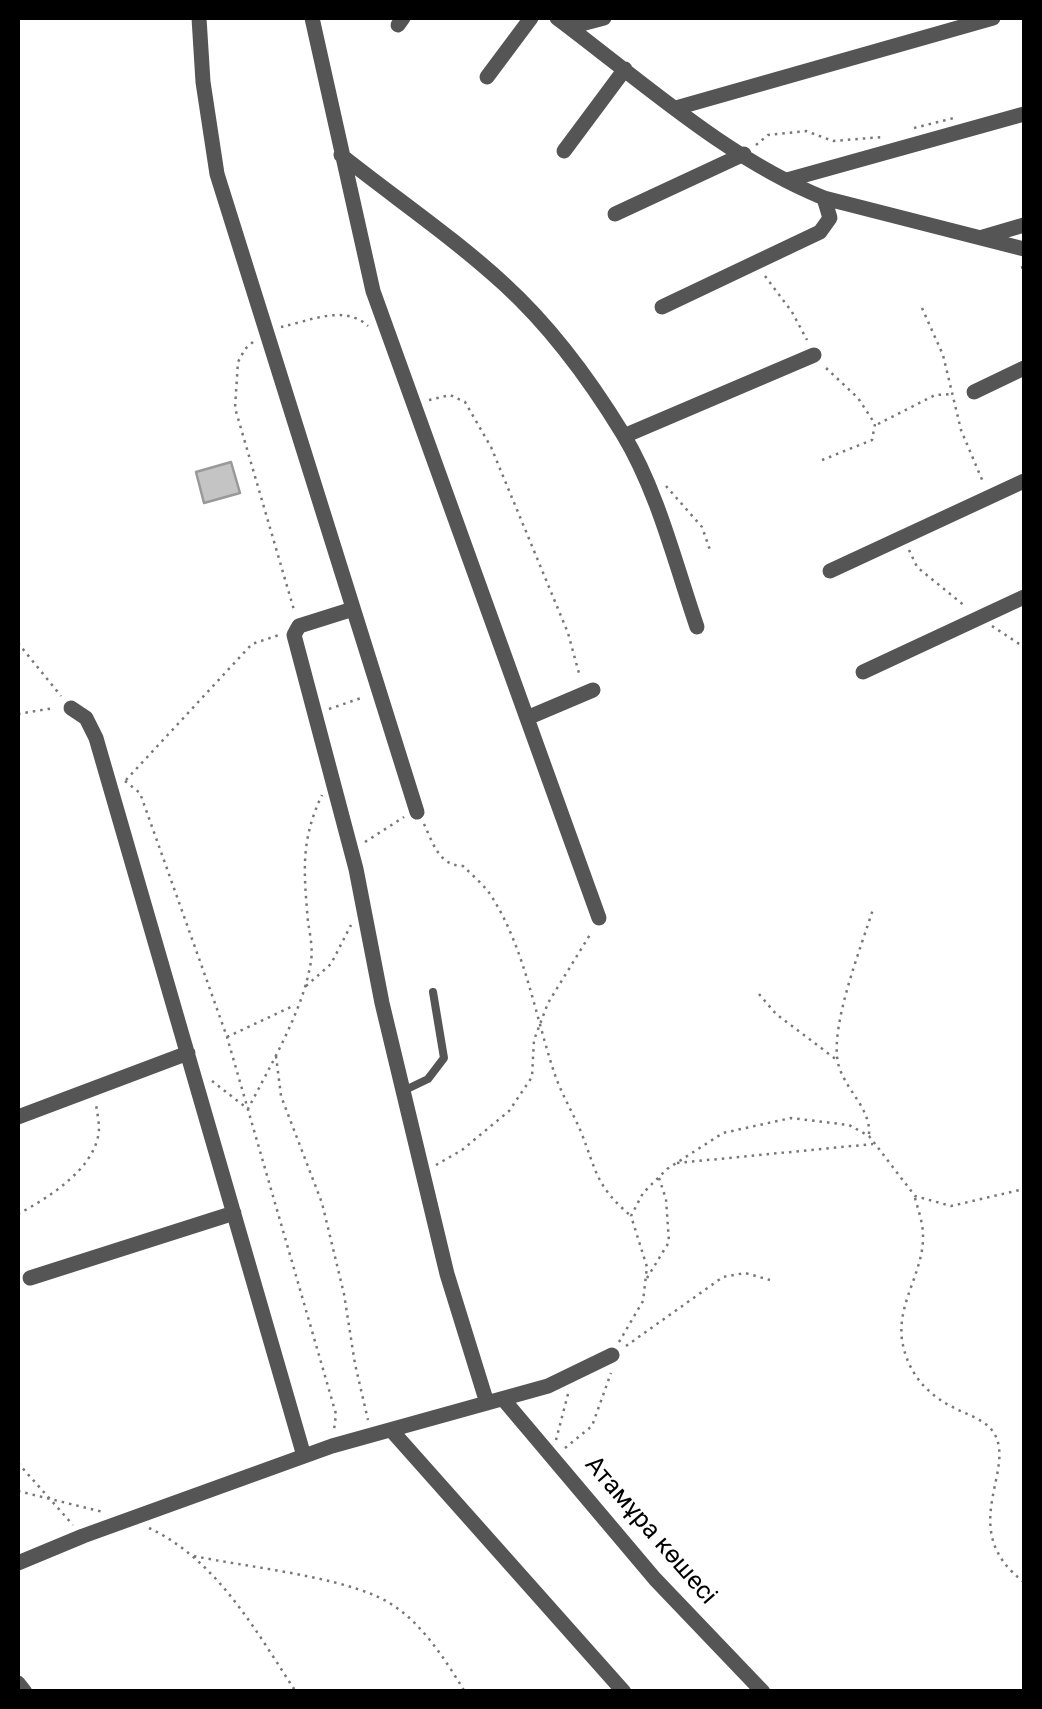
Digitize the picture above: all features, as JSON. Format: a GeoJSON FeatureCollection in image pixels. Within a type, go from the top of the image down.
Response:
{"type":"FeatureCollection","features":[{"type":"Feature","properties":{"kind":"street"},"geometry":{"type":"LineString","coordinates":[[200,18],[203,82],[217,174],[417,812]]}},
{"type":"Feature","properties":{"kind":"street"},"geometry":{"type":"LineString","coordinates":[[312,18],[373,291],[598,918]]}},
{"type":"Feature","properties":{"kind":"street"},"geometry":{"type":"LineString","coordinates":[[486,78],[531,18]]}},
{"type":"Feature","properties":{"kind":"street"},"geometry":{"type":"LineString","coordinates":[[564,22],[604,18]]}},
{"type":"Feature","properties":{"kind":"street"},"geometry":{"type":"LineString","coordinates":[[676,108],[993,18]]}},
{"type":"Feature","properties":{"kind":"street"},"geometry":{"type":"LineString","coordinates":[[564,22],[676,108],[787,180],[824,198],[1024,249]]}},
{"type":"Feature","properties":{"kind":"street"},"geometry":{"type":"LineString","coordinates":[[564,152],[625,69]]}},
{"type":"Feature","properties":{"kind":"street"},"geometry":{"type":"LineString","coordinates":[[787,180],[1024,114]]}},
{"type":"Feature","properties":{"kind":"street"},"geometry":{"type":"LineString","coordinates":[[614,214],[744,154]]}},
{"type":"Feature","properties":{"kind":"street"},"geometry":{"type":"LineString","coordinates":[[342,156],[515,295],[551,333],[624,436],[654,501],[697,627]]}},
{"type":"Feature","properties":{"kind":"street"},"geometry":{"type":"LineString","coordinates":[[662,306],[820,232],[830,218],[824,198]]}},
{"type":"Feature","properties":{"kind":"street"},"geometry":{"type":"LineString","coordinates":[[980,238],[1024,225]]}},
{"type":"Feature","properties":{"kind":"street"},"geometry":{"type":"LineString","coordinates":[[624,436],[814,355]]}},
{"type":"Feature","properties":{"kind":"street"},"geometry":{"type":"LineString","coordinates":[[974,392],[1024,368]]}},
{"type":"Feature","properties":{"kind":"street"},"geometry":{"type":"LineString","coordinates":[[830,570],[1024,481]]}},
{"type":"Feature","properties":{"kind":"street"},"geometry":{"type":"LineString","coordinates":[[863,672],[1024,597]]}},
{"type":"Feature","properties":{"kind":"street"},"geometry":{"type":"LineString","coordinates":[[353,609],[298,626],[294,634],[352,852],[447,1274],[495,1401]]}},
{"type":"Feature","properties":{"kind":"street"},"geometry":{"type":"LineString","coordinates":[[527,718],[588,692]]}},
{"type":"Feature","properties":{"kind":"street"},"geometry":{"type":"LineString","coordinates":[[71,708],[86,718],[96,738],[304,1456]]}},
{"type":"Feature","properties":{"kind":"street"},"geometry":{"type":"LineString","coordinates":[[18,1117],[94,1088],[190,1059]]}},
{"type":"Feature","properties":{"kind":"street"},"geometry":{"type":"LineString","coordinates":[[30,1278],[234,1213]]}},
{"type":"Feature","properties":{"kind":"street"},"geometry":{"type":"LineString","coordinates":[[18,1563],[332,1446],[548,1386],[612,1355]]}},
{"type":"Feature","properties":{"kind":"street","name":"Атамұра көшесі"},"geometry":{"type":"LineString","coordinates":[[495,1401],[550,1455],[656,1579],[762,1692]]}},
{"type":"Feature","properties":{"kind":"street"},"geometry":{"type":"LineString","coordinates":[[392,1430],[624,1692]]}},
{"type":"Feature","properties":{"kind":"street"},"geometry":{"type":"LineString","coordinates":[[18,1683],[26,1692]]}},
{"type":"Feature","properties":{"kind":"lane"},"geometry":{"type":"LineString","coordinates":[[403,1091],[428,1080],[444,1058],[433,992]]}},
{"type":"Feature","properties":{"kind":"path"},"geometry":{"type":"LineString","coordinates":[[906,132],[953,117],[979,126]]}},
{"type":"Feature","properties":{"kind":"path"},"geometry":{"type":"LineString","coordinates":[[744,154],[768,136],[806,131],[832,141],[893,137]]}},
{"type":"Feature","properties":{"kind":"path"},"geometry":{"type":"LineString","coordinates":[[757,262],[770,288],[792,312],[814,355],[858,398],[875,424],[872,440],[822,460]]}},
{"type":"Feature","properties":{"kind":"path"},"geometry":{"type":"LineString","coordinates":[[922,308],[943,355],[961,430],[990,497]]}},
{"type":"Feature","properties":{"kind":"path"},"geometry":{"type":"LineString","coordinates":[[875,424],[935,395],[954,394]]}},
{"type":"Feature","properties":{"kind":"path"},"geometry":{"type":"LineString","coordinates":[[414,405],[450,395],[465,402],[491,447],[568,632],[588,692]]}},
{"type":"Feature","properties":{"kind":"path"},"geometry":{"type":"LineString","coordinates":[[639,469],[672,490],[702,527],[710,550]]}},
{"type":"Feature","properties":{"kind":"path"},"geometry":{"type":"LineString","coordinates":[[902,537],[917,567],[980,618],[1024,647]]}},
{"type":"Feature","properties":{"kind":"path"},"geometry":{"type":"LineString","coordinates":[[294,634],[276,634],[252,644],[125,781],[140,793],[226,1037],[336,1414],[332,1446]]}},
{"type":"Feature","properties":{"kind":"path"},"geometry":{"type":"LineString","coordinates":[[18,644],[71,708]]}},
{"type":"Feature","properties":{"kind":"path"},"geometry":{"type":"LineString","coordinates":[[314,713],[380,692]]}},
{"type":"Feature","properties":{"kind":"path"},"geometry":{"type":"LineString","coordinates":[[18,714],[38,708],[71,708]]}},
{"type":"Feature","properties":{"kind":"path"},"geometry":{"type":"LineString","coordinates":[[248,1109],[276,1055],[312,958],[302,856],[312,816],[331,776]]}},
{"type":"Feature","properties":{"kind":"path"},"geometry":{"type":"LineString","coordinates":[[352,852],[390,824],[417,812],[440,858],[463,866],[489,893],[511,938],[556,1077],[582,1134],[596,1179],[612,1200],[632,1216],[647,1268],[642,1301],[612,1355],[610,1382],[592,1426],[572,1445],[550,1455]]}},
{"type":"Feature","properties":{"kind":"path"},"geometry":{"type":"LineString","coordinates":[[303,988],[332,964],[362,901]]}},
{"type":"Feature","properties":{"kind":"path"},"geometry":{"type":"LineString","coordinates":[[869,1136],[870,1121],[845,1083],[838,1060],[839,1024],[873,909]]}},
{"type":"Feature","properties":{"kind":"path"},"geometry":{"type":"LineString","coordinates":[[423,1172],[462,1150],[509,1111],[532,1077],[534,1040],[548,1004],[598,918]]}},
{"type":"Feature","properties":{"kind":"path"},"geometry":{"type":"LineString","coordinates":[[759,994],[776,1014],[838,1060]]}},
{"type":"Feature","properties":{"kind":"path"},"geometry":{"type":"LineString","coordinates":[[226,1037],[297,1004]]}},
{"type":"Feature","properties":{"kind":"path"},"geometry":{"type":"LineString","coordinates":[[276,1055],[280,1096],[322,1203],[372,1436]]}},
{"type":"Feature","properties":{"kind":"path"},"geometry":{"type":"LineString","coordinates":[[190,1059],[248,1109]]}},
{"type":"Feature","properties":{"kind":"path"},"geometry":{"type":"LineString","coordinates":[[18,1214],[58,1193],[94,1149],[99,1129],[94,1088]]}},
{"type":"Feature","properties":{"kind":"path"},"geometry":{"type":"LineString","coordinates":[[632,1216],[643,1192],[658,1177],[723,1133],[792,1118],[849,1126],[869,1136],[915,1196],[924,1235],[903,1306],[902,1337],[908,1363],[921,1385],[940,1402],[982,1420],[994,1432],[998,1460],[988,1514],[1004,1561],[1024,1582]]}},
{"type":"Feature","properties":{"kind":"path"},"geometry":{"type":"LineString","coordinates":[[676,1164],[874,1144]]}},
{"type":"Feature","properties":{"kind":"path"},"geometry":{"type":"LineString","coordinates":[[645,1280],[669,1242],[666,1199],[658,1177]]}},
{"type":"Feature","properties":{"kind":"path"},"geometry":{"type":"LineString","coordinates":[[915,1196],[952,1206],[1024,1189]]}},
{"type":"Feature","properties":{"kind":"path"},"geometry":{"type":"LineString","coordinates":[[612,1355],[723,1277],[745,1274],[770,1280]]}},
{"type":"Feature","properties":{"kind":"path"},"geometry":{"type":"LineString","coordinates":[[550,1455],[577,1372]]}},
{"type":"Feature","properties":{"kind":"path"},"geometry":{"type":"LineString","coordinates":[[18,1462],[83,1536]]}},
{"type":"Feature","properties":{"kind":"path"},"geometry":{"type":"LineString","coordinates":[[18,1491],[132,1519],[166,1536],[240,1607],[296,1692]]}},
{"type":"Feature","properties":{"kind":"path"},"geometry":{"type":"LineString","coordinates":[[191,1556],[340,1585],[379,1597],[414,1623],[442,1654],[464,1692]]}},
{"type":"Feature","properties":{"kind":"building"},"geometry":{"type":"Polygon","coordinates":[[[231,462],[240,493],[204,503],[196,472],[231,462]]]}}]}
